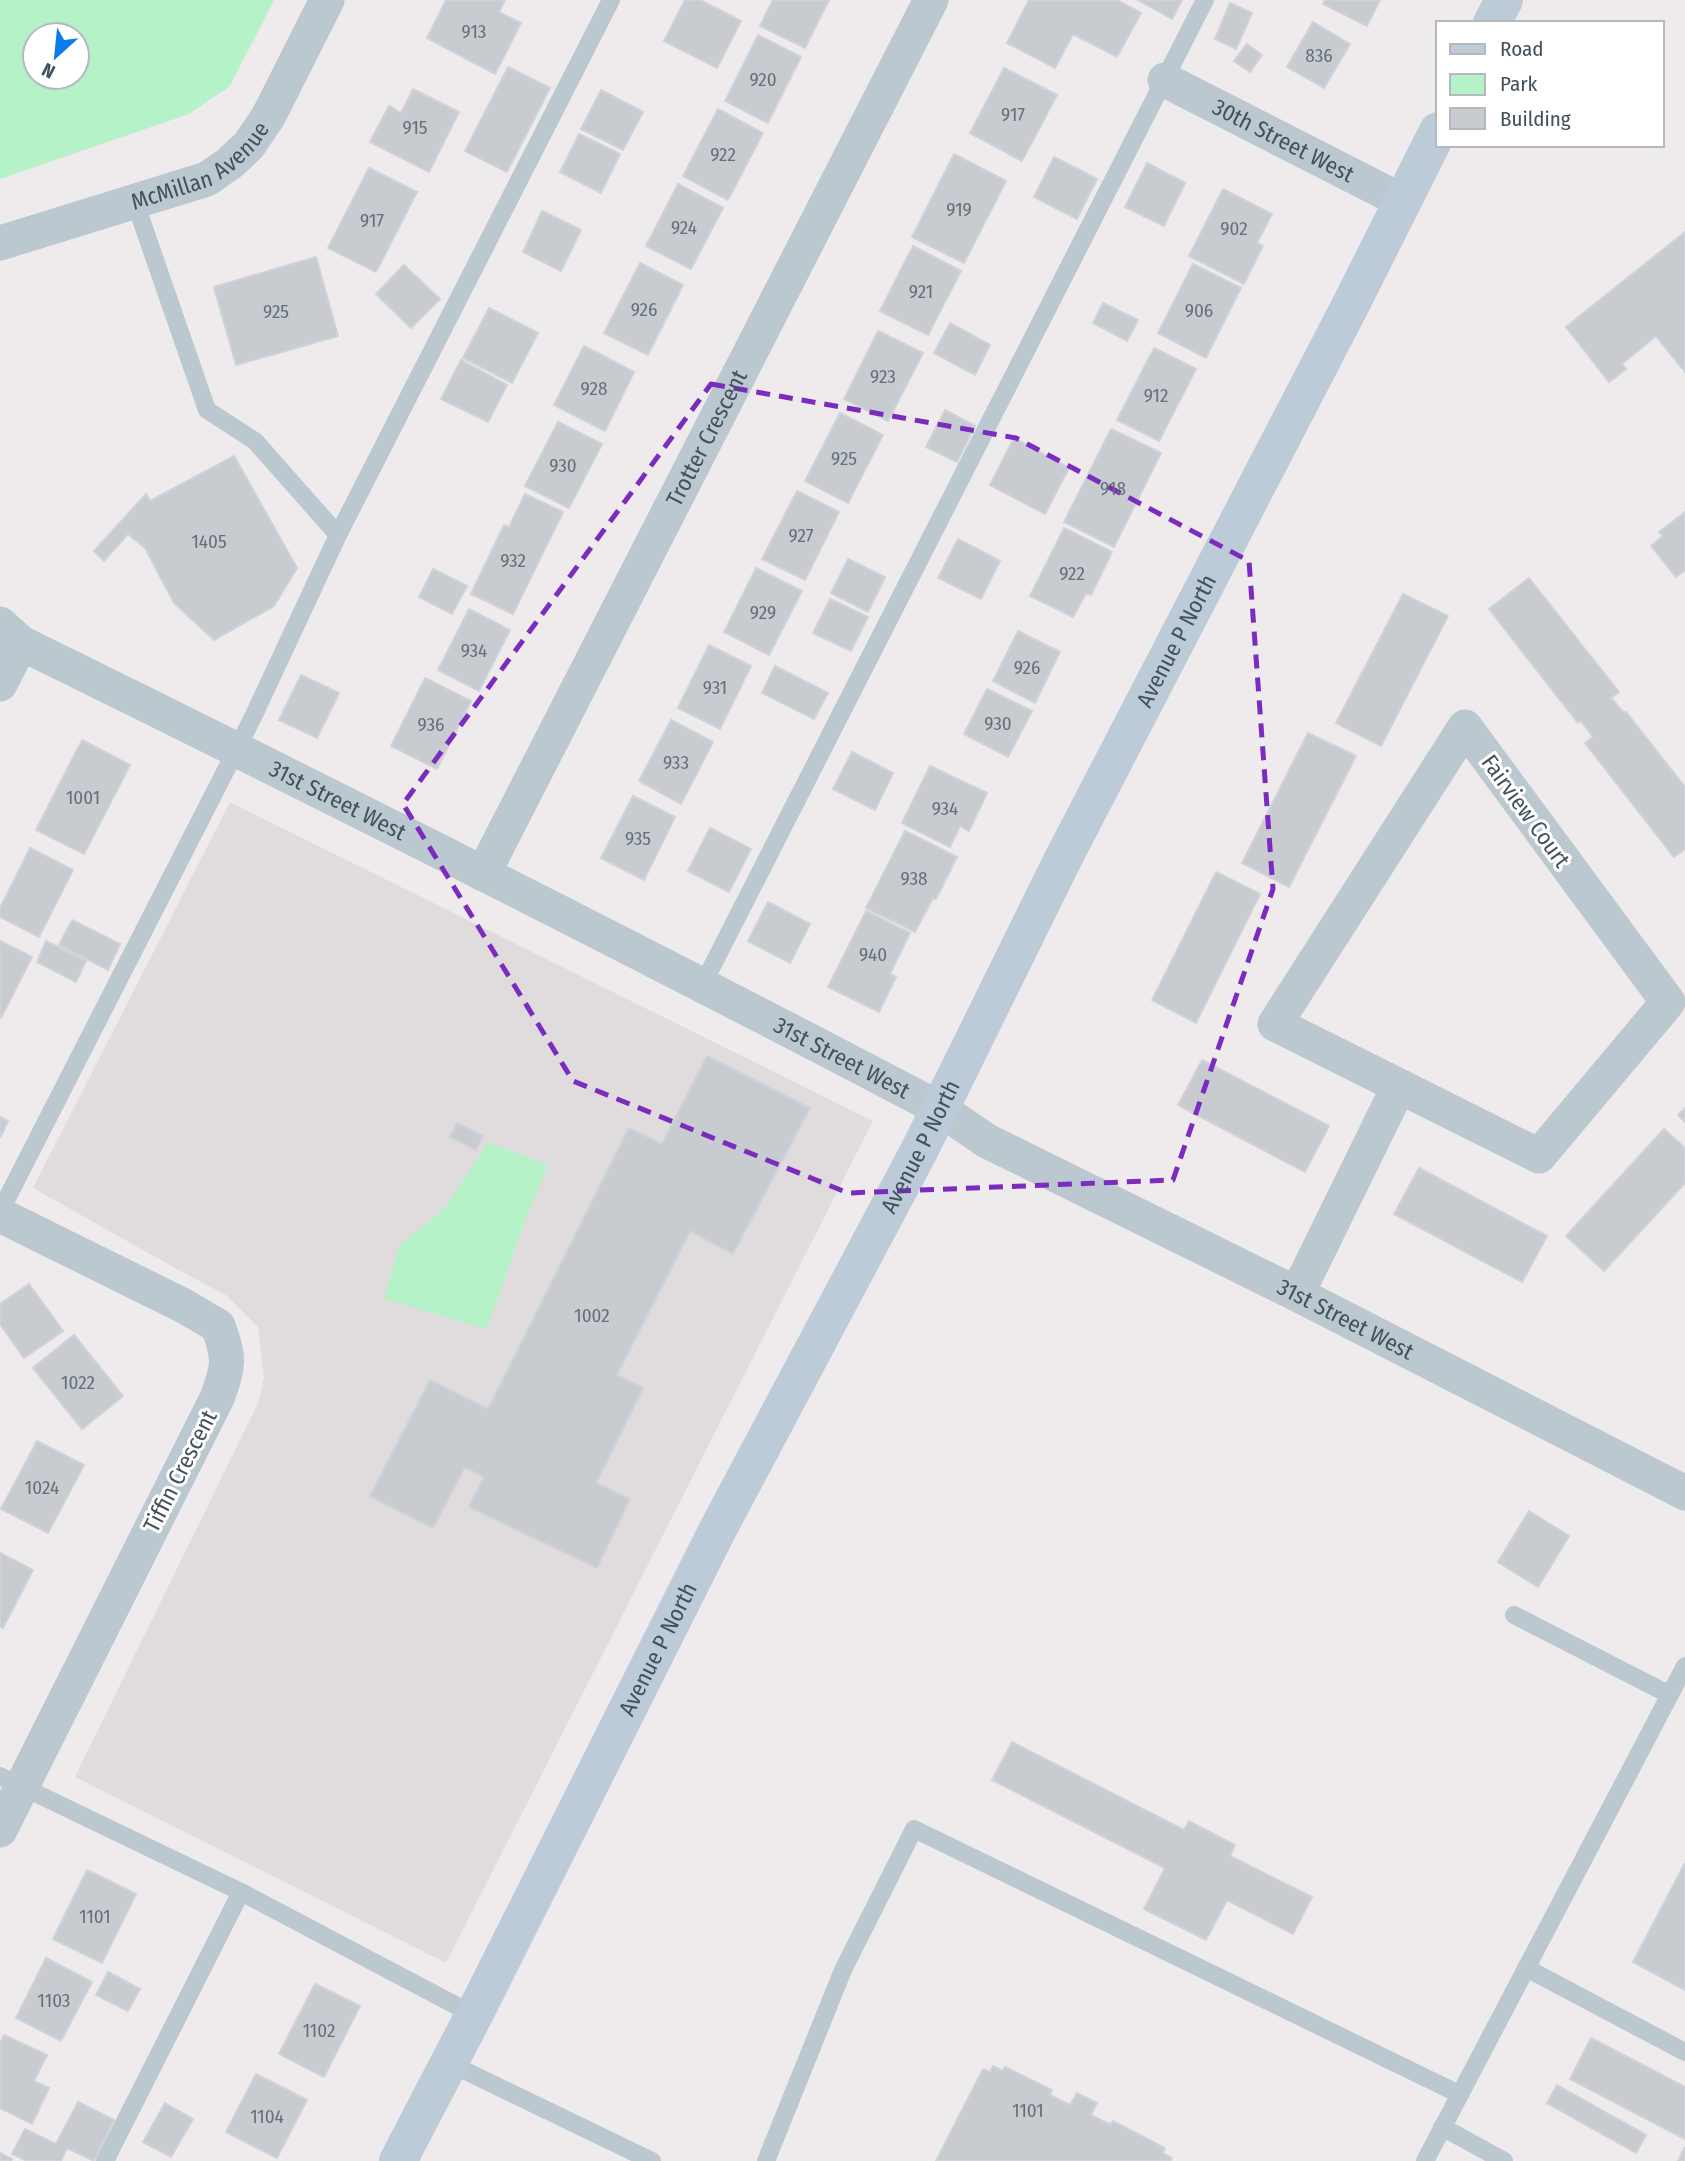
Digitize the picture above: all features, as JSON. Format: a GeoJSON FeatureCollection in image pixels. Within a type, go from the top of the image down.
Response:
{"type":"FeatureCollection","features":[{"type":"Feature","properties":{"kind":"main road"},"geometry":{"type":"LineString","coordinates":[[1493,21],[1504,0]]}},
{"type":"Feature","properties":{"kind":"main road","name":"Avenue P North"},"geometry":{"type":"LineString","coordinates":[[398,2161],[718,1529],[940,1109],[1063,859],[1436,135]]}},
{"type":"Feature","properties":{"kind":"street","name":"McMillan Avenue"},"geometry":{"type":"LineString","coordinates":[[0,243],[207,179],[230,163],[249,145],[268,117],[327,0]]}},
{"type":"Feature","properties":{"kind":"street","name":"Trotter Crescent"},"geometry":{"type":"LineString","coordinates":[[483,874],[931,0]]}},
{"type":"Feature","properties":{"kind":"street","name":"30th Street West"},"geometry":{"type":"LineString","coordinates":[[1165,80],[1402,201]]}},
{"type":"Feature","properties":{"kind":"street","name":"31st Street West"},"geometry":{"type":"LineString","coordinates":[[11,634],[703,984],[940,1109],[987,1141],[1297,1294],[1685,1493]]}},
{"type":"Feature","properties":{"kind":"street"},"geometry":{"type":"LineString","coordinates":[[0,684],[11,634]]}},
{"type":"Feature","properties":{"kind":"street","name":"Fairview Court"},"geometry":{"type":"LineString","coordinates":[[1465,727],[1668,1002],[1539,1156],[1399,1086],[1275,1024],[1465,727]]}},
{"type":"Feature","properties":{"kind":"street"},"geometry":{"type":"LineString","coordinates":[[1297,1294],[1399,1086]]}},
{"type":"Feature","properties":{"kind":"street","name":"Tiffin Crescent"},"geometry":{"type":"LineString","coordinates":[[0,1213],[184,1306],[218,1326],[227,1350],[228,1368],[217,1398],[11,1781],[0,1830]]}},
{"type":"Feature","properties":{"kind":"lane"},"geometry":{"type":"LineString","coordinates":[[0,1213],[237,750],[338,535],[611,0]]}},
{"type":"Feature","properties":{"kind":"lane"},"geometry":{"type":"LineString","coordinates":[[703,984],[1205,0]]}},
{"type":"Feature","properties":{"kind":"lane"},"geometry":{"type":"LineString","coordinates":[[135,202],[207,410],[255,441],[338,535]]}},
{"type":"Feature","properties":{"kind":"lane"},"geometry":{"type":"LineString","coordinates":[[1514,1615],[1670,1695]]}},
{"type":"Feature","properties":{"kind":"lane"},"geometry":{"type":"LineString","coordinates":[[1425,2161],[1685,1666]]}},
{"type":"Feature","properties":{"kind":"lane"},"geometry":{"type":"LineString","coordinates":[[11,1781],[242,1892],[474,2015]]}},
{"type":"Feature","properties":{"kind":"lane"},"geometry":{"type":"LineString","coordinates":[[766,2161],[843,1970],[914,1829],[1459,2094]]}},
{"type":"Feature","properties":{"kind":"lane"},"geometry":{"type":"LineString","coordinates":[[105,2161],[242,1892]]}},
{"type":"Feature","properties":{"kind":"lane"},"geometry":{"type":"LineString","coordinates":[[1526,1968],[1685,2052]]}},
{"type":"Feature","properties":{"kind":"lane"},"geometry":{"type":"LineString","coordinates":[[449,2063],[652,2161]]}},
{"type":"Feature","properties":{"kind":"lane"},"geometry":{"type":"LineString","coordinates":[[1442,2126],[1504,2161]]}},
{"type":"Feature","properties":{"kind":"highlighted area"},"geometry":{"type":"Polygon","coordinates":[[[711,384],[1016,438],[1249,561],[1273,889],[1173,1180],[848,1193],[573,1081],[403,804],[711,384]]]}},
{"type":"Feature","properties":{"kind":"shaded area"},"geometry":{"type":"Polygon","coordinates":[[[230,802],[873,1121],[446,1963],[75,1777],[259,1401],[264,1377],[258,1327],[226,1295],[33,1188],[230,802]]]}},
{"type":"Feature","properties":{"kind":"green space"},"geometry":{"type":"Polygon","coordinates":[[[0,0],[274,0],[230,86],[189,114],[0,179],[0,0]]]}},
{"type":"Feature","properties":{"kind":"green space"},"geometry":{"type":"Polygon","coordinates":[[[488,1142],[548,1165],[523,1226],[487,1329],[384,1299],[399,1246],[444,1209],[488,1142]]]}},
{"type":"Feature","properties":{"kind":"building"},"geometry":{"type":"Polygon","coordinates":[[[446,0],[505,0],[499,12],[521,23],[495,74],[427,38],[446,0]]]}},
{"type":"Feature","properties":{"kind":"building"},"geometry":{"type":"Polygon","coordinates":[[[685,0],[700,0],[741,21],[717,68],[664,41],[685,0]]]}},
{"type":"Feature","properties":{"kind":"building"},"geometry":{"type":"Polygon","coordinates":[[[773,0],[829,0],[805,48],[760,26],[773,0]]]}},
{"type":"Feature","properties":{"kind":"building"},"geometry":{"type":"Polygon","coordinates":[[[1029,0],[1117,0],[1141,13],[1117,57],[1073,34],[1055,68],[1007,43],[1029,0]]]}},
{"type":"Feature","properties":{"kind":"building"},"geometry":{"type":"Polygon","coordinates":[[[1138,0],[1182,0],[1172,19],[1138,0]]]}},
{"type":"Feature","properties":{"kind":"building"},"geometry":{"type":"Polygon","coordinates":[[[1325,0],[1380,0],[1367,26],[1323,4],[1325,0]]]}},
{"type":"Feature","properties":{"kind":"building"},"geometry":{"type":"Polygon","coordinates":[[[1230,3],[1252,13],[1236,49],[1215,39],[1230,3]]]}},
{"type":"Feature","properties":{"kind":"building"},"geometry":{"type":"Polygon","coordinates":[[[1313,22],[1350,44],[1324,88],[1287,67],[1313,22]]]}},
{"type":"Feature","properties":{"kind":"building"},"geometry":{"type":"Polygon","coordinates":[[[758,35],[801,57],[768,123],[725,101],[758,35]]]}},
{"type":"Feature","properties":{"kind":"building"},"geometry":{"type":"Polygon","coordinates":[[[1247,44],[1262,55],[1250,72],[1234,61],[1247,44]]]}},
{"type":"Feature","properties":{"kind":"building"},"geometry":{"type":"Polygon","coordinates":[[[508,67],[550,88],[507,172],[465,151],[508,67]]]}},
{"type":"Feature","properties":{"kind":"building"},"geometry":{"type":"Polygon","coordinates":[[[1004,68],[1057,95],[1022,161],[970,133],[1004,68]]]}},
{"type":"Feature","properties":{"kind":"building"},"geometry":{"type":"Polygon","coordinates":[[[413,89],[459,112],[429,172],[370,142],[389,106],[401,113],[413,89]]]}},
{"type":"Feature","properties":{"kind":"building"},"geometry":{"type":"Polygon","coordinates":[[[601,90],[643,112],[623,150],[581,129],[601,90]]]}},
{"type":"Feature","properties":{"kind":"building"},"geometry":{"type":"Polygon","coordinates":[[[718,109],[763,133],[728,200],[683,176],[718,109]]]}},
{"type":"Feature","properties":{"kind":"building"},"geometry":{"type":"Polygon","coordinates":[[[579,134],[620,154],[601,193],[560,172],[579,134]]]}},
{"type":"Feature","properties":{"kind":"building"},"geometry":{"type":"Polygon","coordinates":[[[954,154],[1006,181],[964,263],[912,237],[954,154]]]}},
{"type":"Feature","properties":{"kind":"building"},"geometry":{"type":"Polygon","coordinates":[[[1054,157],[1097,179],[1077,219],[1034,197],[1054,157]]]}},
{"type":"Feature","properties":{"kind":"building"},"geometry":{"type":"Polygon","coordinates":[[[1147,163],[1185,183],[1164,226],[1125,207],[1147,163]]]}},
{"type":"Feature","properties":{"kind":"building"},"geometry":{"type":"Polygon","coordinates":[[[369,168],[417,192],[376,272],[328,248],[369,168]]]}},
{"type":"Feature","properties":{"kind":"building"},"geometry":{"type":"Polygon","coordinates":[[[678,184],[723,208],[691,269],[646,246],[678,184]]]}},
{"type":"Feature","properties":{"kind":"building"},"geometry":{"type":"Polygon","coordinates":[[[1223,189],[1272,214],[1257,243],[1263,246],[1244,284],[1189,256],[1223,189]]]}},
{"type":"Feature","properties":{"kind":"building"},"geometry":{"type":"Polygon","coordinates":[[[542,211],[581,230],[561,271],[523,252],[542,211]]]}},
{"type":"Feature","properties":{"kind":"building"},"geometry":{"type":"Polygon","coordinates":[[[1685,232],[1685,372],[1656,336],[1622,364],[1626,369],[1609,382],[1566,327],[1685,232]]]}},
{"type":"Feature","properties":{"kind":"building"},"geometry":{"type":"Polygon","coordinates":[[[913,246],[961,271],[928,335],[880,311],[913,246]]]}},
{"type":"Feature","properties":{"kind":"building"},"geometry":{"type":"Polygon","coordinates":[[[316,257],[338,336],[236,365],[214,287],[316,257]]]}},
{"type":"Feature","properties":{"kind":"building"},"geometry":{"type":"Polygon","coordinates":[[[640,263],[683,285],[648,355],[604,333],[640,263]]]}},
{"type":"Feature","properties":{"kind":"building"},"geometry":{"type":"Polygon","coordinates":[[[1193,264],[1241,288],[1206,358],[1158,333],[1193,264]]]}},
{"type":"Feature","properties":{"kind":"building"},"geometry":{"type":"Polygon","coordinates":[[[404,265],[440,299],[411,328],[376,294],[404,265]]]}},
{"type":"Feature","properties":{"kind":"building"},"geometry":{"type":"Polygon","coordinates":[[[1103,303],[1138,320],[1127,341],[1093,323],[1103,303]]]}},
{"type":"Feature","properties":{"kind":"building"},"geometry":{"type":"Polygon","coordinates":[[[489,308],[538,333],[512,383],[463,358],[489,308]]]}},
{"type":"Feature","properties":{"kind":"building"},"geometry":{"type":"Polygon","coordinates":[[[950,323],[990,345],[975,375],[934,353],[950,323]]]}},
{"type":"Feature","properties":{"kind":"building"},"geometry":{"type":"Polygon","coordinates":[[[878,331],[923,353],[888,421],[844,399],[878,331]]]}},
{"type":"Feature","properties":{"kind":"building"},"geometry":{"type":"Polygon","coordinates":[[[584,346],[634,372],[605,431],[554,405],[584,346]]]}},
{"type":"Feature","properties":{"kind":"building"},"geometry":{"type":"Polygon","coordinates":[[[1154,348],[1196,369],[1159,441],[1117,420],[1154,348]]]}},
{"type":"Feature","properties":{"kind":"building"},"geometry":{"type":"Polygon","coordinates":[[[461,360],[507,385],[488,422],[441,399],[461,360]]]}},
{"type":"Feature","properties":{"kind":"building"},"geometry":{"type":"Polygon","coordinates":[[[945,410],[975,426],[957,462],[926,447],[945,410]]]}},
{"type":"Feature","properties":{"kind":"building"},"geometry":{"type":"Polygon","coordinates":[[[840,413],[883,435],[848,503],[805,481],[840,413]]]}},
{"type":"Feature","properties":{"kind":"building"},"geometry":{"type":"Polygon","coordinates":[[[558,422],[602,444],[569,508],[525,486],[558,422]]]}},
{"type":"Feature","properties":{"kind":"building"},"geometry":{"type":"Polygon","coordinates":[[[1111,429],[1161,453],[1114,547],[1064,522],[1111,429]]]}},
{"type":"Feature","properties":{"kind":"building"},"geometry":{"type":"Polygon","coordinates":[[[1014,438],[1069,468],[1045,514],[990,485],[1014,438]]]}},
{"type":"Feature","properties":{"kind":"building"},"geometry":{"type":"Polygon","coordinates":[[[234,456],[297,568],[274,606],[214,640],[174,603],[145,548],[128,534],[104,561],[94,551],[146,494],[150,501],[234,456]]]}},
{"type":"Feature","properties":{"kind":"building"},"geometry":{"type":"Polygon","coordinates":[[[797,491],[839,512],[805,580],[762,559],[797,491]]]}},
{"type":"Feature","properties":{"kind":"building"},"geometry":{"type":"Polygon","coordinates":[[[525,494],[563,512],[513,614],[471,594],[504,525],[509,527],[525,494]]]}},
{"type":"Feature","properties":{"kind":"building"},"geometry":{"type":"Polygon","coordinates":[[[1685,512],[1685,570],[1676,577],[1651,546],[1663,536],[1659,532],[1685,512]]]}},
{"type":"Feature","properties":{"kind":"building"},"geometry":{"type":"Polygon","coordinates":[[[1064,528],[1112,552],[1091,595],[1086,593],[1073,617],[1030,596],[1064,528]]]}},
{"type":"Feature","properties":{"kind":"building"},"geometry":{"type":"Polygon","coordinates":[[[958,539],[1000,561],[981,599],[938,578],[958,539]]]}},
{"type":"Feature","properties":{"kind":"building"},"geometry":{"type":"Polygon","coordinates":[[[848,559],[885,577],[868,612],[831,593],[848,559]]]}},
{"type":"Feature","properties":{"kind":"building"},"geometry":{"type":"Polygon","coordinates":[[[756,568],[802,591],[769,655],[724,632],[756,568]]]}},
{"type":"Feature","properties":{"kind":"building"},"geometry":{"type":"Polygon","coordinates":[[[433,569],[467,586],[452,614],[419,597],[433,569]]]}},
{"type":"Feature","properties":{"kind":"building"},"geometry":{"type":"Polygon","coordinates":[[[1529,578],[1619,692],[1611,698],[1626,712],[1685,787],[1685,849],[1674,857],[1585,743],[1593,737],[1581,721],[1578,723],[1489,609],[1529,578]]]}},
{"type":"Feature","properties":{"kind":"building"},"geometry":{"type":"Polygon","coordinates":[[[1403,594],[1448,616],[1381,746],[1336,723],[1403,594]]]}},
{"type":"Feature","properties":{"kind":"building"},"geometry":{"type":"Polygon","coordinates":[[[830,599],[868,617],[851,651],[813,633],[830,599]]]}},
{"type":"Feature","properties":{"kind":"building"},"geometry":{"type":"Polygon","coordinates":[[[469,609],[510,630],[479,691],[438,670],[469,609]]]}},
{"type":"Feature","properties":{"kind":"building"},"geometry":{"type":"Polygon","coordinates":[[[1018,631],[1060,652],[1035,703],[993,681],[1018,631]]]}},
{"type":"Feature","properties":{"kind":"building"},"geometry":{"type":"Polygon","coordinates":[[[709,645],[751,666],[720,729],[678,708],[709,645]]]}},
{"type":"Feature","properties":{"kind":"building"},"geometry":{"type":"Polygon","coordinates":[[[775,666],[828,693],[814,719],[762,693],[775,666]]]}},
{"type":"Feature","properties":{"kind":"building"},"geometry":{"type":"Polygon","coordinates":[[[301,675],[339,693],[317,738],[279,720],[301,675]]]}},
{"type":"Feature","properties":{"kind":"building"},"geometry":{"type":"Polygon","coordinates":[[[425,678],[471,701],[437,769],[391,746],[425,678]]]}},
{"type":"Feature","properties":{"kind":"building"},"geometry":{"type":"Polygon","coordinates":[[[987,689],[1032,711],[1008,757],[964,734],[987,689]]]}},
{"type":"Feature","properties":{"kind":"building"},"geometry":{"type":"Polygon","coordinates":[[[671,720],[713,742],[681,804],[639,781],[671,720]]]}},
{"type":"Feature","properties":{"kind":"building"},"geometry":{"type":"Polygon","coordinates":[[[1308,733],[1356,756],[1289,887],[1242,863],[1308,733]]]}},
{"type":"Feature","properties":{"kind":"building"},"geometry":{"type":"Polygon","coordinates":[[[82,740],[130,765],[84,854],[36,830],[82,740]]]}},
{"type":"Feature","properties":{"kind":"building"},"geometry":{"type":"Polygon","coordinates":[[[852,752],[893,773],[875,810],[833,789],[852,752]]]}},
{"type":"Feature","properties":{"kind":"building"},"geometry":{"type":"Polygon","coordinates":[[[930,766],[987,793],[969,831],[960,826],[950,847],[902,823],[930,766]]]}},
{"type":"Feature","properties":{"kind":"building"},"geometry":{"type":"Polygon","coordinates":[[[633,796],[675,817],[644,880],[601,858],[633,796]]]}},
{"type":"Feature","properties":{"kind":"building"},"geometry":{"type":"Polygon","coordinates":[[[710,828],[751,849],[729,892],[688,871],[710,828]]]}},
{"type":"Feature","properties":{"kind":"building"},"geometry":{"type":"Polygon","coordinates":[[[905,831],[957,857],[936,899],[933,898],[915,932],[866,908],[905,831]]]}},
{"type":"Feature","properties":{"kind":"building"},"geometry":{"type":"Polygon","coordinates":[[[30,848],[73,870],[39,937],[0,917],[0,908],[30,848]]]}},
{"type":"Feature","properties":{"kind":"building"},"geometry":{"type":"Polygon","coordinates":[[[1216,872],[1260,894],[1196,1023],[1152,1000],[1216,872]]]}},
{"type":"Feature","properties":{"kind":"building"},"geometry":{"type":"Polygon","coordinates":[[[768,902],[810,924],[790,963],[748,941],[768,902]]]}},
{"type":"Feature","properties":{"kind":"building"},"geometry":{"type":"Polygon","coordinates":[[[866,911],[910,933],[890,974],[896,977],[879,1012],[828,987],[866,911]]]}},
{"type":"Feature","properties":{"kind":"building"},"geometry":{"type":"Polygon","coordinates":[[[72,920],[120,944],[108,970],[59,945],[72,920]]]}},
{"type":"Feature","properties":{"kind":"building"},"geometry":{"type":"Polygon","coordinates":[[[0,941],[32,957],[1,1018],[0,1017],[0,941]]]}},
{"type":"Feature","properties":{"kind":"building"},"geometry":{"type":"Polygon","coordinates":[[[46,941],[86,961],[76,982],[37,962],[46,941]]]}},
{"type":"Feature","properties":{"kind":"building"},"geometry":{"type":"Polygon","coordinates":[[[707,1056],[810,1108],[733,1254],[690,1231],[617,1375],[643,1388],[596,1483],[630,1499],[597,1568],[469,1507],[484,1477],[465,1467],[433,1528],[370,1496],[430,1380],[488,1409],[629,1128],[662,1144],[707,1056]]]}},
{"type":"Feature","properties":{"kind":"building"},"geometry":{"type":"Polygon","coordinates":[[[1202,1060],[1329,1126],[1305,1172],[1178,1105],[1202,1060]]]}},
{"type":"Feature","properties":{"kind":"building"},"geometry":{"type":"Polygon","coordinates":[[[1685,1108],[1685,1122],[1678,1115],[1685,1108]]]}},
{"type":"Feature","properties":{"kind":"building"},"geometry":{"type":"Polygon","coordinates":[[[0,1117],[8,1121],[0,1138],[0,1117]]]}},
{"type":"Feature","properties":{"kind":"building"},"geometry":{"type":"Polygon","coordinates":[[[457,1123],[483,1136],[476,1150],[450,1137],[457,1123]]]}},
{"type":"Feature","properties":{"kind":"building"},"geometry":{"type":"Polygon","coordinates":[[[1664,1129],[1685,1148],[1685,1183],[1604,1271],[1566,1236],[1664,1129]]]}},
{"type":"Feature","properties":{"kind":"building"},"geometry":{"type":"Polygon","coordinates":[[[1419,1168],[1547,1236],[1522,1282],[1394,1214],[1419,1168]]]}},
{"type":"Feature","properties":{"kind":"building"},"geometry":{"type":"Polygon","coordinates":[[[29,1284],[63,1331],[24,1358],[0,1324],[0,1304],[29,1284]]]}},
{"type":"Feature","properties":{"kind":"building"},"geometry":{"type":"Polygon","coordinates":[[[74,1335],[123,1396],[82,1429],[33,1368],[74,1335]]]}},
{"type":"Feature","properties":{"kind":"building"},"geometry":{"type":"Polygon","coordinates":[[[37,1441],[84,1465],[48,1533],[1,1509],[37,1441]]]}},
{"type":"Feature","properties":{"kind":"building"},"geometry":{"type":"Polygon","coordinates":[[[1529,1511],[1569,1536],[1538,1587],[1498,1562],[1529,1511]]]}},
{"type":"Feature","properties":{"kind":"building"},"geometry":{"type":"Polygon","coordinates":[[[0,1553],[33,1570],[3,1628],[0,1626],[0,1553]]]}},
{"type":"Feature","properties":{"kind":"building"},"geometry":{"type":"Polygon","coordinates":[[[1012,1742],[1184,1830],[1189,1821],[1235,1845],[1230,1856],[1312,1897],[1293,1934],[1227,1900],[1206,1940],[1144,1909],[1165,1868],[992,1780],[1012,1742]]]}},
{"type":"Feature","properties":{"kind":"building"},"geometry":{"type":"Polygon","coordinates":[[[1685,1863],[1685,1990],[1633,1962],[1685,1863]]]}},
{"type":"Feature","properties":{"kind":"building"},"geometry":{"type":"Polygon","coordinates":[[[87,1870],[136,1894],[102,1963],[53,1939],[87,1870]]]}},
{"type":"Feature","properties":{"kind":"building"},"geometry":{"type":"Polygon","coordinates":[[[46,1958],[92,1982],[61,2041],[16,2018],[46,1958]]]}},
{"type":"Feature","properties":{"kind":"building"},"geometry":{"type":"Polygon","coordinates":[[[108,1972],[140,1989],[128,2011],[96,1995],[108,1972]]]}},
{"type":"Feature","properties":{"kind":"building"},"geometry":{"type":"Polygon","coordinates":[[[315,1984],[360,2006],[324,2077],[279,2054],[315,1984]]]}},
{"type":"Feature","properties":{"kind":"building"},"geometry":{"type":"Polygon","coordinates":[[[4,2035],[47,2055],[34,2081],[49,2088],[32,2124],[0,2108],[0,2043],[4,2035]]]}},
{"type":"Feature","properties":{"kind":"building"},"geometry":{"type":"Polygon","coordinates":[[[1591,2038],[1685,2087],[1685,2139],[1570,2079],[1591,2038]]]}},
{"type":"Feature","properties":{"kind":"building"},"geometry":{"type":"Polygon","coordinates":[[[993,2066],[1003,2071],[1005,2067],[1052,2090],[1050,2095],[1070,2105],[1077,2093],[1097,2103],[1091,2115],[1111,2125],[1113,2121],[1165,2148],[1163,2153],[1172,2158],[1170,2161],[936,2161],[983,2069],[990,2072],[993,2066]]]}},
{"type":"Feature","properties":{"kind":"building"},"geometry":{"type":"Polygon","coordinates":[[[256,2074],[307,2100],[277,2158],[226,2132],[256,2074]]]}},
{"type":"Feature","properties":{"kind":"building"},"geometry":{"type":"Polygon","coordinates":[[[1557,2085],[1646,2135],[1636,2153],[1547,2103],[1557,2085]]]}},
{"type":"Feature","properties":{"kind":"building"},"geometry":{"type":"Polygon","coordinates":[[[78,2102],[114,2120],[94,2161],[67,2148],[61,2161],[27,2161],[12,2154],[25,2129],[56,2144],[78,2102]]]}},
{"type":"Feature","properties":{"kind":"building"},"geometry":{"type":"Polygon","coordinates":[[[165,2103],[193,2119],[171,2157],[143,2142],[165,2103]]]}},
{"type":"Feature","properties":{"kind":"building"},"geometry":{"type":"Polygon","coordinates":[[[1685,2147],[1685,2161],[1678,2161],[1685,2147]]]}},
{"type":"Feature","properties":{"kind":"building"},"geometry":{"type":"Polygon","coordinates":[[[0,2153],[12,2159],[11,2161],[0,2161],[0,2153]]]}}]}
